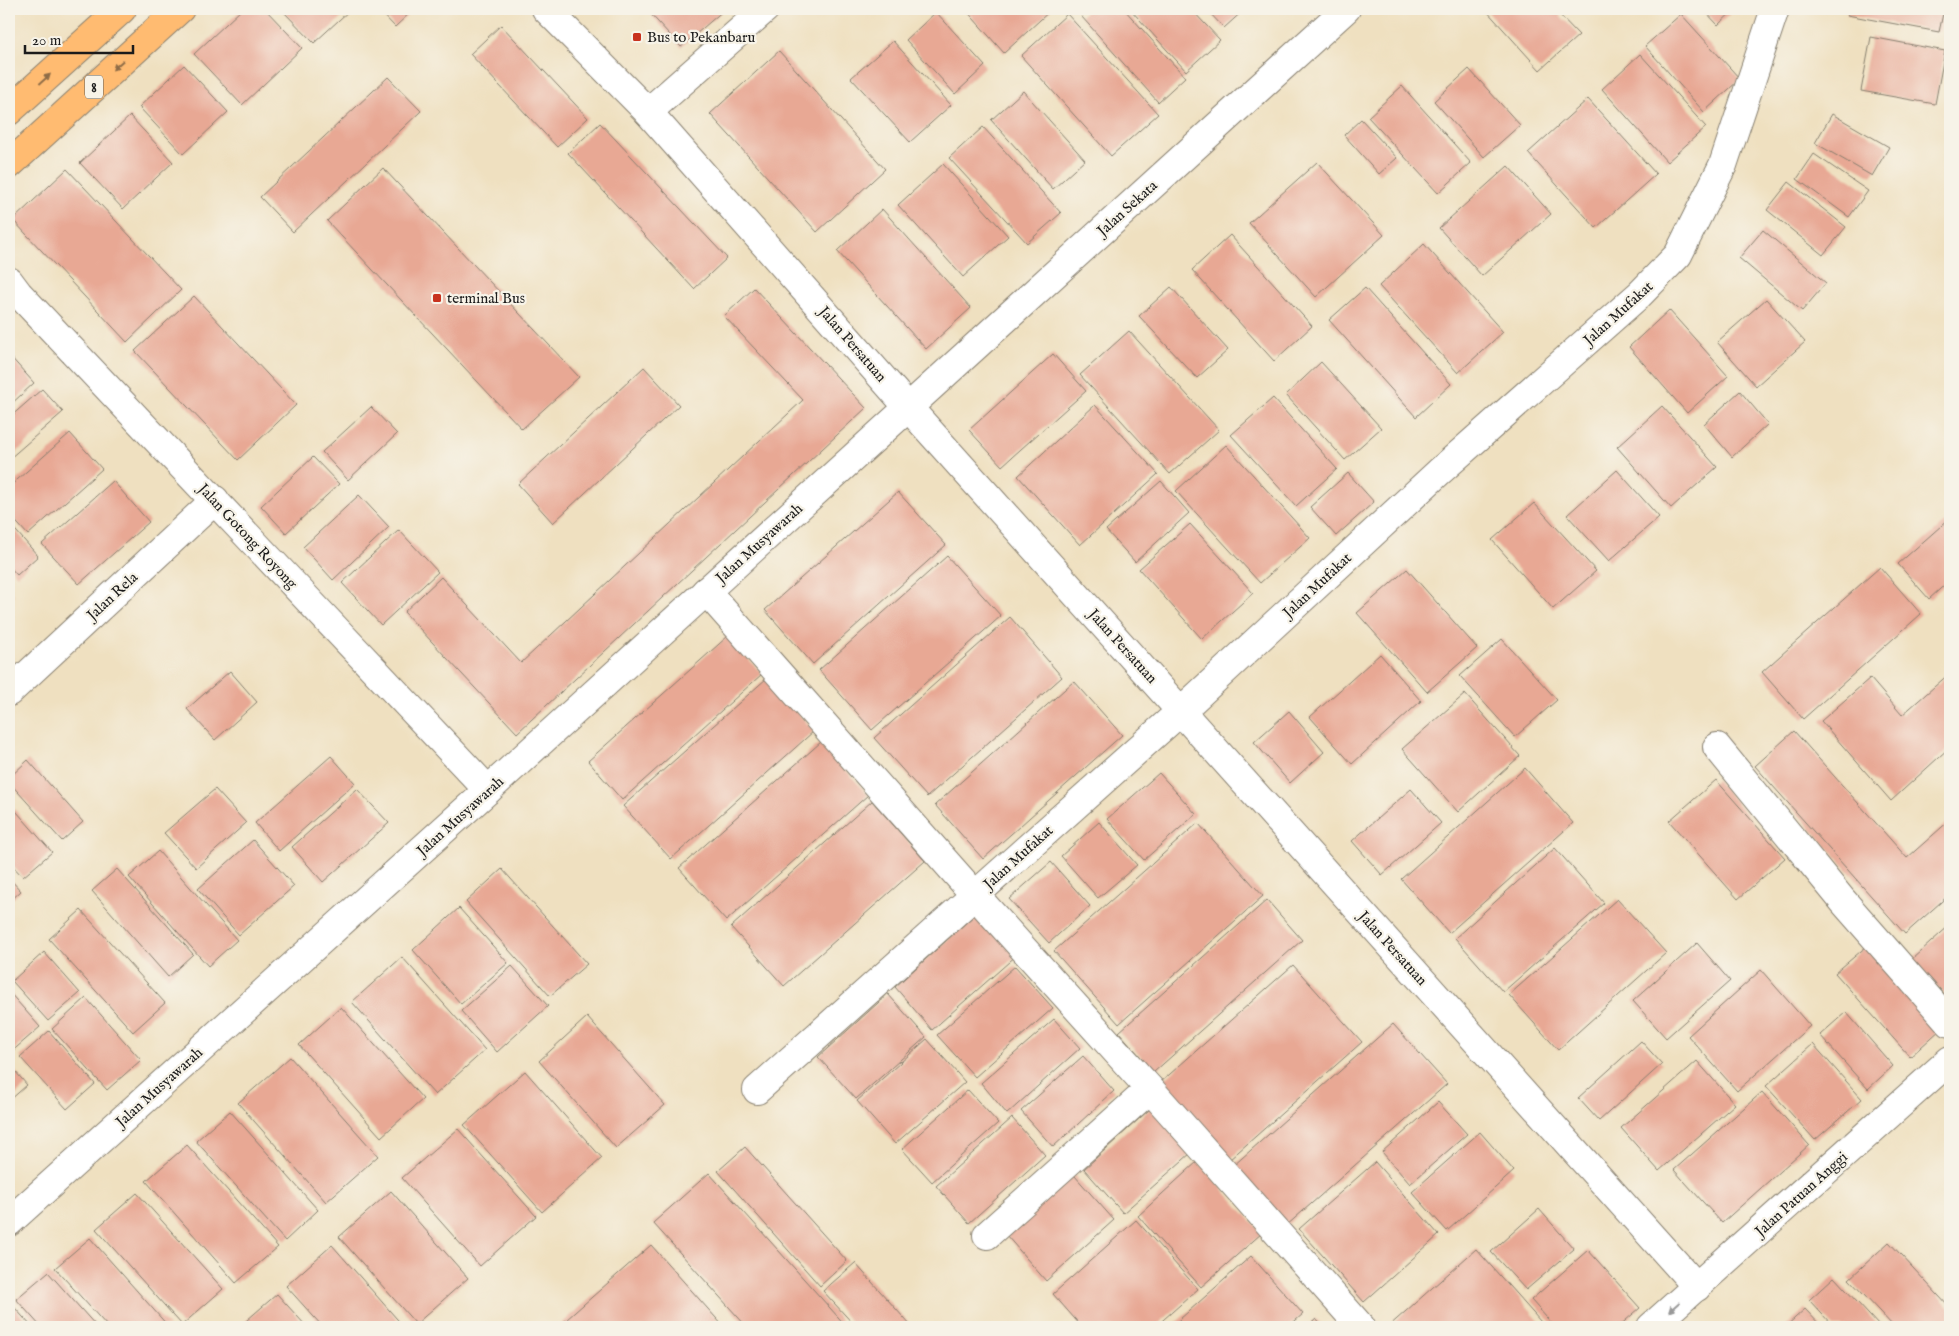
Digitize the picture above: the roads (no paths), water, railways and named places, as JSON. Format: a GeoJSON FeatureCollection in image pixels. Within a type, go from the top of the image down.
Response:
{"type":"FeatureCollection","features":[{"type":"Feature","properties":{"kind":"highway"},"geometry":{"type":"LineString","coordinates":[[9,111],[122,9]]}},
{"type":"Feature","properties":{"kind":"highway","name":"8"},"geometry":{"type":"LineString","coordinates":[[9,165],[180,9]]}},
{"type":"Feature","properties":{"kind":"street","name":"Jalan Persatuan"},"geometry":{"type":"LineString","coordinates":[[546,9],[648,112],[908,407],[1697,1287]]}},
{"type":"Feature","properties":{"kind":"street"},"geometry":{"type":"LineString","coordinates":[[648,112],[765,9]]}},
{"type":"Feature","properties":{"kind":"street","name":"Jalan Sekata"},"geometry":{"type":"LineString","coordinates":[[908,407],[1346,9]]}},
{"type":"Feature","properties":{"kind":"street","name":"Jalan Mufakat"},"geometry":{"type":"LineString","coordinates":[[757,1090],[1181,711],[1439,472],[1640,294],[1678,255],[1723,165],[1775,9]]}},
{"type":"Feature","properties":{"kind":"street","name":"Jalan Gotong Royong"},"geometry":{"type":"LineString","coordinates":[[9,281],[18,293],[488,790]]}},
{"type":"Feature","properties":{"kind":"street","name":"Jalan Musyawarah"},"geometry":{"type":"LineString","coordinates":[[9,1222],[488,790],[908,407]]}},
{"type":"Feature","properties":{"kind":"street","name":"Jalan Rela"},"geometry":{"type":"LineString","coordinates":[[9,692],[215,500]]}},
{"type":"Feature","properties":{"kind":"street"},"geometry":{"type":"LineString","coordinates":[[706,591],[1361,1327]]}},
{"type":"Feature","properties":{"kind":"street"},"geometry":{"type":"LineString","coordinates":[[1717,747],[1843,901],[1950,1023]]}},
{"type":"Feature","properties":{"kind":"street","name":"Jalan Patuan Anggi"},"geometry":{"type":"LineString","coordinates":[[1651,1327],[1950,1060]]}},
{"type":"Feature","properties":{"kind":"street"},"geometry":{"type":"LineString","coordinates":[[987,1234],[1150,1088]]}},
{"type":"Feature","properties":{"kind":"place","name":"Bus to Pekanbaru"},"geometry":{"type":"Point","coordinates":[637,37]}},
{"type":"Feature","properties":{"kind":"place","name":"terminal Bus"},"geometry":{"type":"Point","coordinates":[437,298]}}]}
